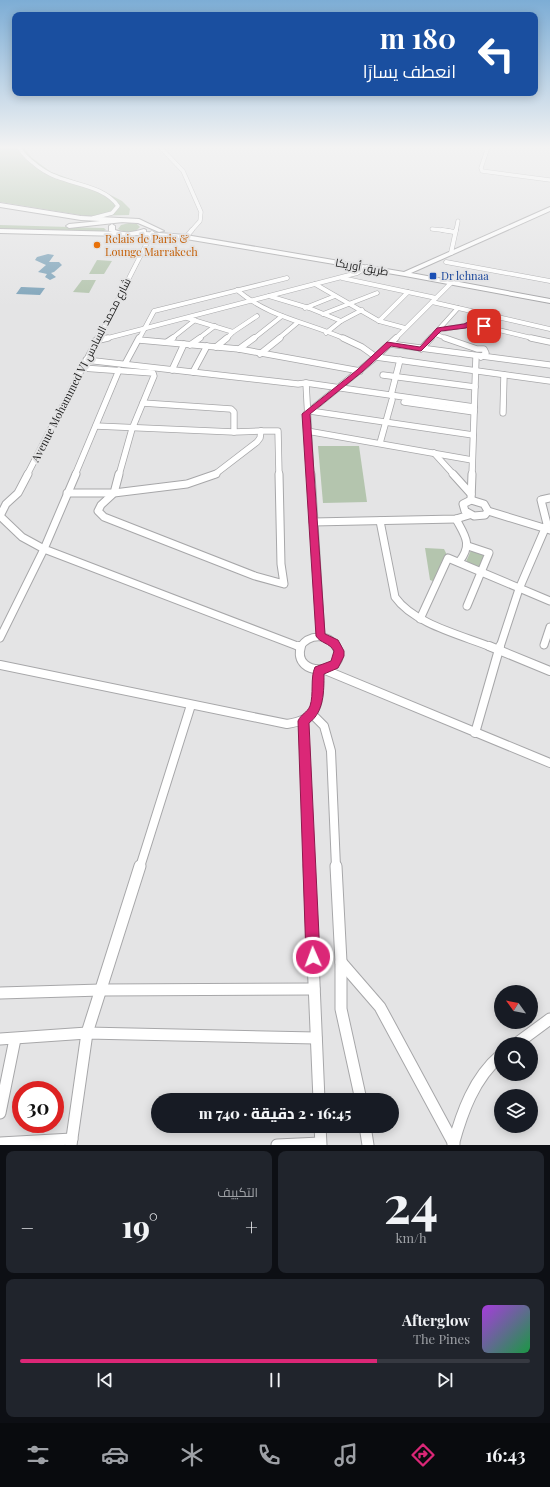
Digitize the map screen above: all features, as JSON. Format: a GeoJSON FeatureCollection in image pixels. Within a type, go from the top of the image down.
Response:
{"type":"FeatureCollection","features":[{"type":"Feature","properties":{"kind":"main road"},"geometry":{"type":"LineString","coordinates":[[70,226],[82,223],[84,220],[81,218]]}},
{"type":"Feature","properties":{"kind":"main road"},"geometry":{"type":"LineString","coordinates":[[0,224],[70,226],[124,221]]}},
{"type":"Feature","properties":{"kind":"main road"},"geometry":{"type":"LineString","coordinates":[[0,231],[122,234]]}},
{"type":"Feature","properties":{"kind":"street"},"geometry":{"type":"LineString","coordinates":[[91,219],[112,213],[118,206],[117,202],[114,200]]}},
{"type":"Feature","properties":{"kind":"street"},"geometry":{"type":"LineString","coordinates":[[186,237],[200,221],[201,212],[196,200]]}},
{"type":"Feature","properties":{"kind":"street"},"geometry":{"type":"LineString","coordinates":[[0,205],[91,219],[112,226],[124,221]]}},
{"type":"Feature","properties":{"kind":"street"},"geometry":{"type":"LineString","coordinates":[[405,274],[550,209]]}},
{"type":"Feature","properties":{"kind":"street"},"geometry":{"type":"LineString","coordinates":[[416,276],[550,215]]}},
{"type":"Feature","properties":{"kind":"street","name":"طريق أوريكا"},"geometry":{"type":"LineString","coordinates":[[91,219],[139,221],[174,235]]}},
{"type":"Feature","properties":{"kind":"street"},"geometry":{"type":"LineString","coordinates":[[451,253],[454,232],[458,221]]}},
{"type":"Feature","properties":{"kind":"street"},"geometry":{"type":"LineString","coordinates":[[137,233],[146,229],[146,225]]}},
{"type":"Feature","properties":{"kind":"street"},"geometry":{"type":"LineString","coordinates":[[112,226],[112,231],[122,234]]}},
{"type":"Feature","properties":{"kind":"street"},"geometry":{"type":"LineString","coordinates":[[432,229],[454,232]]}},
{"type":"Feature","properties":{"kind":"street","name":"طريق أوريكا"},"geometry":{"type":"LineString","coordinates":[[122,234],[152,233],[174,235],[367,267],[550,301]]}},
{"type":"Feature","properties":{"kind":"street","name":"Avenue Mohammed VI شارع محمد السادس"},"geometry":{"type":"LineString","coordinates":[[0,516],[3,503],[18,493],[152,233]]}},
{"type":"Feature","properties":{"kind":"street"},"geometry":{"type":"LineString","coordinates":[[446,262],[550,281]]}},
{"type":"Feature","properties":{"kind":"street"},"geometry":{"type":"LineString","coordinates":[[95,341],[316,284],[359,272],[367,267]]}},
{"type":"Feature","properties":{"kind":"street"},"geometry":{"type":"LineString","coordinates":[[340,277],[436,298]]}},
{"type":"Feature","properties":{"kind":"street"},"geometry":{"type":"LineString","coordinates":[[125,364],[140,340],[144,328],[154,311],[287,278]]}},
{"type":"Feature","properties":{"kind":"street"},"geometry":{"type":"LineString","coordinates":[[308,412],[376,357],[451,282]]}},
{"type":"Feature","properties":{"kind":"street"},"geometry":{"type":"LineString","coordinates":[[316,284],[379,321],[405,328]]}},
{"type":"Feature","properties":{"kind":"street"},"geometry":{"type":"LineString","coordinates":[[237,290],[248,301],[297,322],[354,342],[376,357],[550,381]]}},
{"type":"Feature","properties":{"kind":"street"},"geometry":{"type":"LineString","coordinates":[[379,321],[408,292]]}},
{"type":"Feature","properties":{"kind":"street"},"geometry":{"type":"LineString","coordinates":[[323,314],[377,293]]}},
{"type":"Feature","properties":{"kind":"street"},"geometry":{"type":"LineString","coordinates":[[268,296],[304,308],[309,308],[341,321]]}},
{"type":"Feature","properties":{"kind":"street"},"geometry":{"type":"LineString","coordinates":[[304,308],[335,296]]}},
{"type":"Feature","properties":{"kind":"street"},"geometry":{"type":"LineString","coordinates":[[200,300],[210,311]]}},
{"type":"Feature","properties":{"kind":"street"},"geometry":{"type":"LineString","coordinates":[[432,302],[550,329]]}},
{"type":"Feature","properties":{"kind":"street"},"geometry":{"type":"LineString","coordinates":[[421,350],[458,308]]}},
{"type":"Feature","properties":{"kind":"street"},"geometry":{"type":"LineString","coordinates":[[326,333],[341,321],[362,310]]}},
{"type":"Feature","properties":{"kind":"street"},"geometry":{"type":"LineString","coordinates":[[439,330],[466,326],[470,323],[477,312]]}},
{"type":"Feature","properties":{"kind":"street"},"geometry":{"type":"LineString","coordinates":[[216,347],[233,332],[257,316]]}},
{"type":"Feature","properties":{"kind":"street"},"geometry":{"type":"LineString","coordinates":[[239,349],[282,316]]}},
{"type":"Feature","properties":{"kind":"street"},"geometry":{"type":"LineString","coordinates":[[186,318],[233,332]]}},
{"type":"Feature","properties":{"kind":"street"},"geometry":{"type":"LineString","coordinates":[[167,342],[195,320]]}},
{"type":"Feature","properties":{"kind":"street"},"geometry":{"type":"LineString","coordinates":[[260,354],[297,322]]}},
{"type":"Feature","properties":{"kind":"street"},"geometry":{"type":"LineString","coordinates":[[470,323],[550,342]]}},
{"type":"Feature","properties":{"kind":"street"},"geometry":{"type":"LineString","coordinates":[[190,345],[215,326]]}},
{"type":"Feature","properties":{"kind":"street"},"geometry":{"type":"LineString","coordinates":[[435,334],[478,349],[484,349],[486,353],[479,357],[476,371],[471,497],[463,506],[463,510],[468,515]]}},
{"type":"Feature","properties":{"kind":"street"},"geometry":{"type":"LineString","coordinates":[[140,340],[239,349],[360,371]]}},
{"type":"Feature","properties":{"kind":"street"},"geometry":{"type":"LineString","coordinates":[[172,370],[184,344]]}},
{"type":"Feature","properties":{"kind":"street"},"geometry":{"type":"LineString","coordinates":[[390,344],[421,350],[550,365]]}},
{"type":"Feature","properties":{"kind":"street"},"geometry":{"type":"LineString","coordinates":[[194,372],[207,346]]}},
{"type":"Feature","properties":{"kind":"street"},"geometry":{"type":"LineString","coordinates":[[86,360],[298,384],[474,410]]}},
{"type":"Feature","properties":{"kind":"street"},"geometry":{"type":"LineString","coordinates":[[380,443],[400,360]]}},
{"type":"Feature","properties":{"kind":"street"},"geometry":{"type":"LineString","coordinates":[[82,368],[147,372],[154,374],[132,429],[114,493],[98,508],[99,514],[255,576],[284,584],[281,564],[278,431],[234,432],[132,429],[96,426]]}},
{"type":"Feature","properties":{"kind":"street"},"geometry":{"type":"LineString","coordinates":[[0,638],[44,549],[119,370]]}},
{"type":"Feature","properties":{"kind":"street"},"geometry":{"type":"LineString","coordinates":[[383,375],[475,387]]}},
{"type":"Feature","properties":{"kind":"street"},"geometry":{"type":"LineString","coordinates":[[503,413],[504,375]]}},
{"type":"Feature","properties":{"kind":"street"},"geometry":{"type":"LineString","coordinates":[[305,385],[308,412],[307,431],[321,636]]}},
{"type":"Feature","properties":{"kind":"street"},"geometry":{"type":"LineString","coordinates":[[142,403],[231,409],[234,412],[234,432]]}},
{"type":"Feature","properties":{"kind":"street"},"geometry":{"type":"LineString","coordinates":[[308,412],[473,435]]}},
{"type":"Feature","properties":{"kind":"street"},"geometry":{"type":"LineString","coordinates":[[67,493],[114,493],[187,484],[214,475],[257,442],[260,438],[261,431]]}},
{"type":"Feature","properties":{"kind":"street"},"geometry":{"type":"LineString","coordinates":[[307,431],[472,460]]}},
{"type":"Feature","properties":{"kind":"street"},"geometry":{"type":"LineString","coordinates":[[434,453],[471,497],[483,503],[488,511],[547,529]]}},
{"type":"Feature","properties":{"kind":"street"},"geometry":{"type":"LineString","coordinates":[[475,733],[499,650],[519,589],[547,529],[547,520],[540,500],[550,498]]}},
{"type":"Feature","properties":{"kind":"street"},"geometry":{"type":"LineString","coordinates":[[313,522],[456,519],[468,515],[481,517],[488,511]]}},
{"type":"Feature","properties":{"kind":"street"},"geometry":{"type":"LineString","coordinates":[[0,516],[22,537],[44,549],[300,647]]}},
{"type":"Feature","properties":{"kind":"street"},"geometry":{"type":"LineString","coordinates":[[456,519],[468,546],[467,552],[459,562]]}},
{"type":"Feature","properties":{"kind":"street"},"geometry":{"type":"LineString","coordinates":[[380,521],[395,597],[405,610],[420,619],[550,671]]}},
{"type":"Feature","properties":{"kind":"street"},"geometry":{"type":"LineString","coordinates":[[467,606],[481,575],[480,573],[489,552],[468,546]]}},
{"type":"Feature","properties":{"kind":"street"},"geometry":{"type":"LineString","coordinates":[[420,619],[447,559],[459,562],[480,573],[550,601]]}},
{"type":"Feature","properties":{"kind":"street"},"geometry":{"type":"LineString","coordinates":[[544,645],[550,627]]}},
{"type":"Feature","properties":{"kind":"street"},"geometry":{"type":"LineString","coordinates":[[322,670],[330,668],[338,660],[339,651],[335,643],[321,636],[310,637],[300,647],[299,656],[304,664],[550,763]]}},
{"type":"Feature","properties":{"kind":"street"},"geometry":{"type":"LineString","coordinates":[[0,665],[278,723],[287,724],[308,718],[324,726],[331,751],[342,987],[341,1009],[359,1093]]}},
{"type":"Feature","properties":{"kind":"street"},"geometry":{"type":"LineString","coordinates":[[319,1093],[314,989],[308,718],[318,695],[322,670]]}},
{"type":"Feature","properties":{"kind":"street"},"geometry":{"type":"LineString","coordinates":[[0,1143],[71,1142],[87,1033],[191,705]]}},
{"type":"Feature","properties":{"kind":"street"},"geometry":{"type":"LineString","coordinates":[[341,962],[380,1007],[454,1144]]}},
{"type":"Feature","properties":{"kind":"street"},"geometry":{"type":"LineString","coordinates":[[0,993],[101,990],[314,989]]}},
{"type":"Feature","properties":{"kind":"street"},"geometry":{"type":"LineString","coordinates":[[526,1037],[550,1020]]}},
{"type":"Feature","properties":{"kind":"street"},"geometry":{"type":"LineString","coordinates":[[0,1039],[87,1033],[316,1038]]}},
{"type":"Feature","properties":{"kind":"street"},"geometry":{"type":"LineString","coordinates":[[0,1113],[15,1039]]}},
{"type":"Feature","properties":{"kind":"street"},"geometry":{"type":"LineString","coordinates":[[454,1144],[467,1103],[494,1060]]}},
{"type":"Feature","properties":{"kind":"street"},"geometry":{"type":"LineString","coordinates":[[277,1145],[321,1144],[320,1133]]}},
{"type":"Feature","properties":{"kind":"street"},"geometry":{"type":"LineString","coordinates":[[366,1133],[368,1145]]}},
{"type":"Feature","properties":{"kind":"green space"},"geometry":{"type":"Polygon","coordinates":[[[0,200],[121,200],[130,209],[129,215],[86,216],[0,202],[0,200]]]}},
{"type":"Feature","properties":{"kind":"green space"},"geometry":{"type":"Polygon","coordinates":[[[129,223],[137,224],[140,227],[130,232],[118,229],[121,225],[129,223]]]}},
{"type":"Feature","properties":{"kind":"green space"},"geometry":{"type":"Polygon","coordinates":[[[0,225],[104,228],[106,230],[101,232],[0,229],[0,225]]]}},
{"type":"Feature","properties":{"kind":"green space"},"geometry":{"type":"Polygon","coordinates":[[[97,260],[112,261],[104,274],[89,274],[97,260]]]}},
{"type":"Feature","properties":{"kind":"green space"},"geometry":{"type":"Polygon","coordinates":[[[82,280],[96,280],[89,293],[73,292],[82,280]]]}},
{"type":"Feature","properties":{"kind":"green space"},"geometry":{"type":"Polygon","coordinates":[[[318,446],[359,446],[367,502],[323,503],[318,446]]]}},
{"type":"Feature","properties":{"kind":"green space"},"geometry":{"type":"Polygon","coordinates":[[[425,548],[444,549],[447,555],[438,583],[430,580],[425,548]]]}},
{"type":"Feature","properties":{"kind":"green space"},"geometry":{"type":"Polygon","coordinates":[[[472,548],[488,554],[481,569],[465,564],[472,548]]]}},
{"type":"Feature","properties":{"kind":"water"},"geometry":{"type":"Polygon","coordinates":[[[48,254],[54,255],[49,262],[59,262],[62,265],[51,273],[56,277],[50,280],[45,277],[47,274],[38,272],[46,265],[35,260],[37,257],[48,254]]]}},
{"type":"Feature","properties":{"kind":"water"},"geometry":{"type":"Polygon","coordinates":[[[21,287],[45,288],[40,295],[16,294],[21,287]]]}},
{"type":"Feature","properties":{"kind":"place","name":"Relais de Paris & Lounge Marrakech"},"geometry":{"type":"Point","coordinates":[97,245]}},
{"type":"Feature","properties":{"kind":"place","name":"Dr lehnaa"},"geometry":{"type":"Point","coordinates":[433,276]}},
{"type":"Feature","properties":{"kind":"route"},"geometry":{"type":"LineString","coordinates":[[313,957],[303,721],[312,714],[315,706],[318,695],[319,670],[330,668],[338,660],[339,651],[338,647],[331,639],[321,636],[306,414],[360,371],[390,344],[421,350],[439,330],[466,326],[470,323],[484,326]]}}]}
